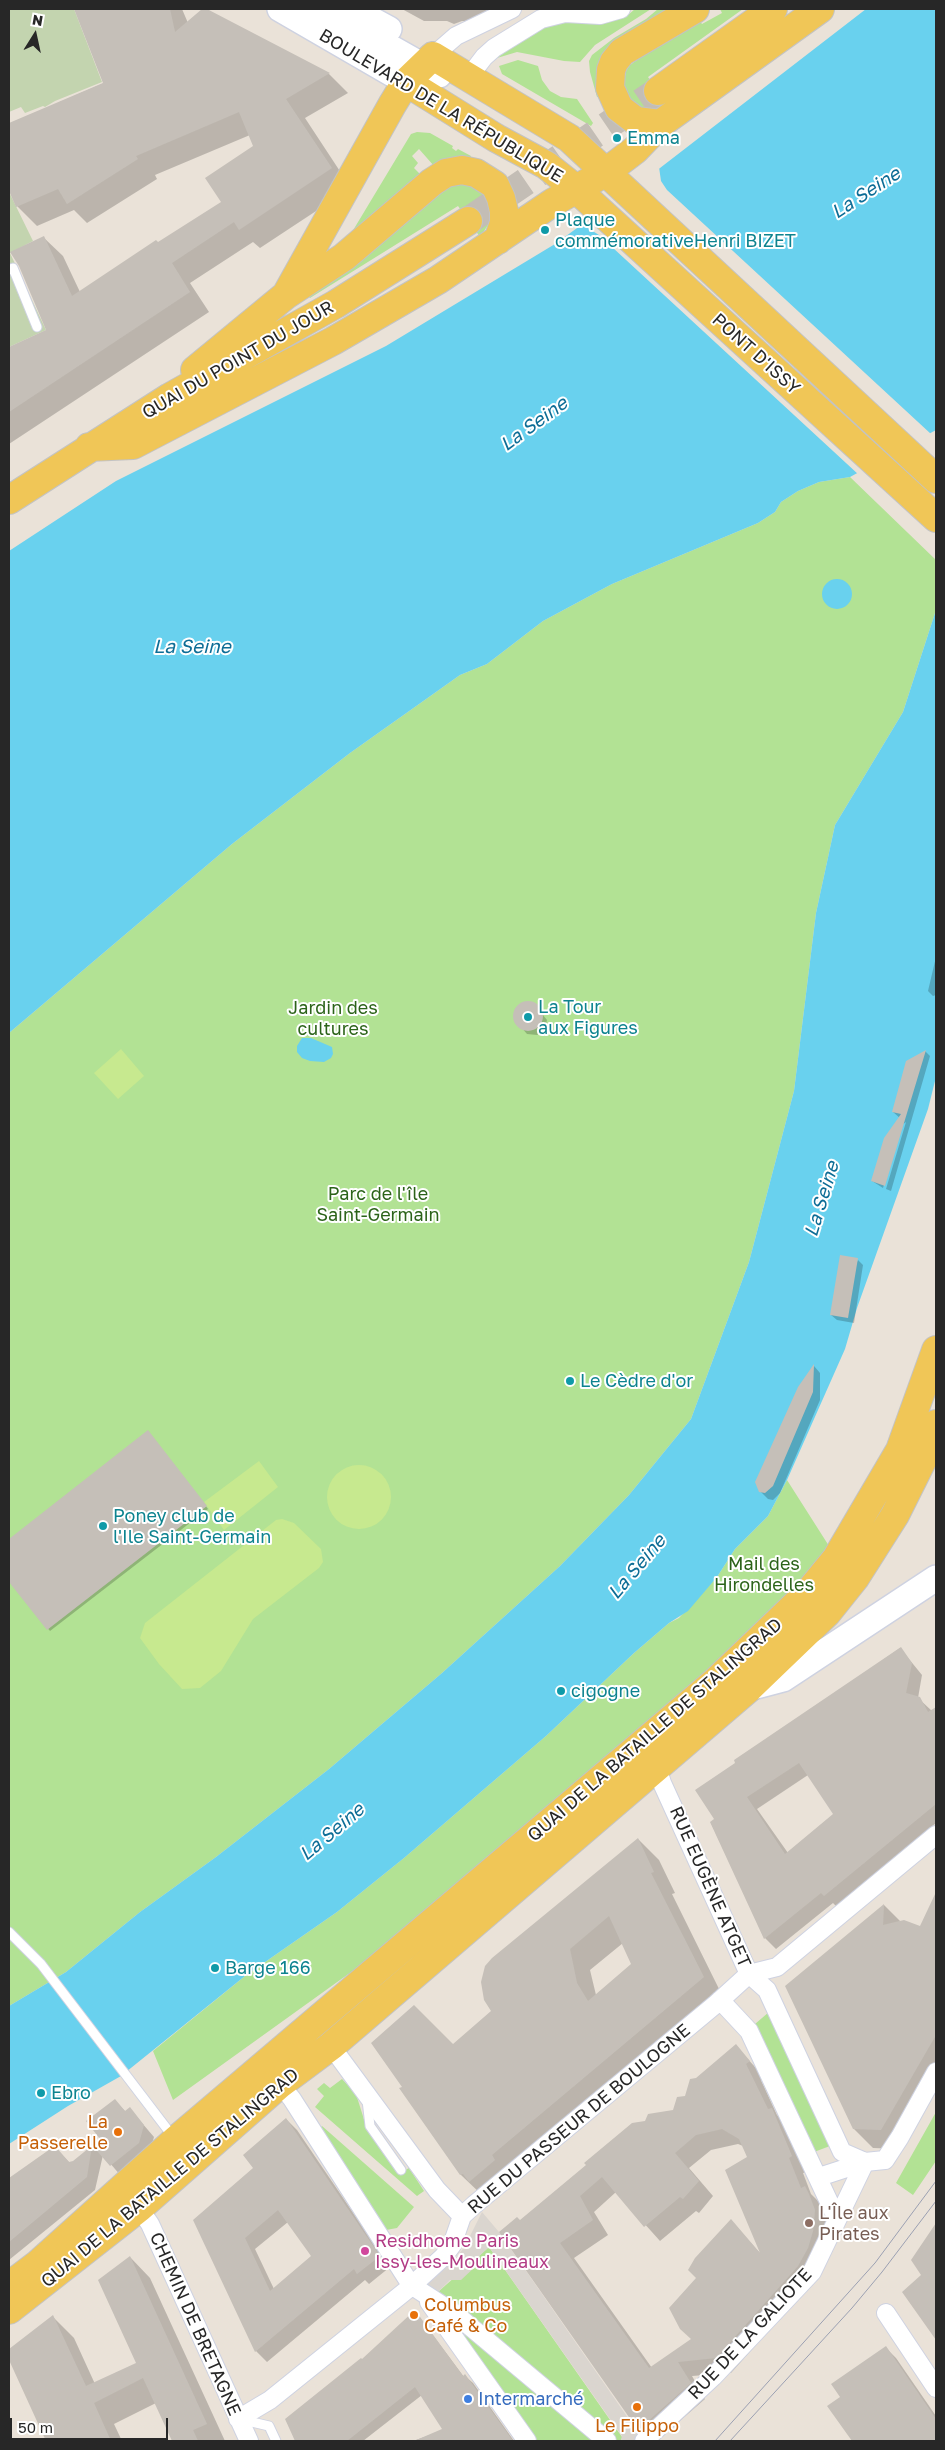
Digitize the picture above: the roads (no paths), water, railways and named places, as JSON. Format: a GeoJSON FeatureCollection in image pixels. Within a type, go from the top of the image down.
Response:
{"type":"FeatureCollection","features":[{"type":"Feature","properties":{"kind":"main road","name":"BOULEVARD DE LA RÉPUBLIQUE"},"geometry":{"type":"LineString","coordinates":[[280,9],[421,68],[468,78],[569,138],[614,180]]}},
{"type":"Feature","properties":{"kind":"main road","name":"BOULEVARD DE LA RÉPUBLIQUE"},"geometry":{"type":"LineString","coordinates":[[313,9],[421,68]]}},
{"type":"Feature","properties":{"kind":"main road","name":"BOULEVARD DE LA RÉPUBLIQUE"},"geometry":{"type":"LineString","coordinates":[[352,9],[421,68],[496,138],[546,165],[576,189]]}},
{"type":"Feature","properties":{"kind":"main road"},"geometry":{"type":"LineString","coordinates":[[660,124],[636,121],[619,108],[610,88],[611,70],[614,62],[622,52],[694,9]]}},
{"type":"Feature","properties":{"kind":"main road"},"geometry":{"type":"LineString","coordinates":[[658,91],[773,9]]}},
{"type":"Feature","properties":{"kind":"main road"},"geometry":{"type":"LineString","coordinates":[[89,448],[133,445],[210,406],[333,341],[438,280],[576,189],[614,180],[635,150],[660,124],[820,9]]}},
{"type":"Feature","properties":{"kind":"main road"},"geometry":{"type":"LineString","coordinates":[[286,295],[421,68]]}},
{"type":"Feature","properties":{"kind":"main road"},"geometry":{"type":"LineString","coordinates":[[170,397],[199,365],[286,295],[344,257],[432,182],[451,171],[462,170],[476,173],[495,185],[504,211],[504,223],[498,240]]}},
{"type":"Feature","properties":{"kind":"main road","name":"PONT D'ISSY"},"geometry":{"type":"LineString","coordinates":[[614,180],[936,479]]}},
{"type":"Feature","properties":{"kind":"main road","name":"PONT D'ISSY"},"geometry":{"type":"LineString","coordinates":[[576,189],[936,518]]}},
{"type":"Feature","properties":{"kind":"main road","name":"QUAI DU POINT DU JOUR"},"geometry":{"type":"LineString","coordinates":[[9,500],[170,397],[336,304],[468,221]]}},
{"type":"Feature","properties":{"kind":"main road","name":"QUAI DE LA BATAILLE DE STALINGRAD"},"geometry":{"type":"LineString","coordinates":[[9,2310],[139,2208],[186,2149],[290,2045],[714,1683],[808,1593],[836,1559],[900,1450],[936,1350]]}},
{"type":"Feature","properties":{"kind":"main road","name":"QUAI DE LA BATAILLE DE STALINGRAD"},"geometry":{"type":"LineString","coordinates":[[9,2286],[186,2149],[331,2046],[749,1688],[827,1613],[855,1578],[895,1515],[922,1459],[936,1424]]}},
{"type":"Feature","properties":{"kind":"main road"},"geometry":{"type":"LineString","coordinates":[[922,1459],[936,1483]]}},
{"type":"Feature","properties":{"kind":"main road"},"geometry":{"type":"LineString","coordinates":[[749,1688],[783,1679],[936,1578]]}},
{"type":"Feature","properties":{"kind":"main road"},"geometry":{"type":"LineString","coordinates":[[331,2046],[342,2000]]}},
{"type":"Feature","properties":{"kind":"main road","name":"QUAI DE LA BATAILLE DE STALINGRAD"},"geometry":{"type":"LineString","coordinates":[[290,2045],[331,2046]]}},
{"type":"Feature","properties":{"kind":"street"},"geometry":{"type":"LineString","coordinates":[[421,68],[456,36],[512,9]]}},
{"type":"Feature","properties":{"kind":"street"},"geometry":{"type":"LineString","coordinates":[[468,78],[484,57],[494,48],[536,22],[566,12],[600,15],[621,9]]}},
{"type":"Feature","properties":{"kind":"street","name":"RUE EUGÈNE ATGET"},"geometry":{"type":"LineString","coordinates":[[657,1767],[662,1783],[749,1974],[767,1990],[842,2152],[865,2162]]}},
{"type":"Feature","properties":{"kind":"street","name":"RUE DU PASSEUR DE BOULOGNE"},"geometry":{"type":"LineString","coordinates":[[238,2419],[270,2400],[418,2290],[452,2245],[462,2216],[749,1974],[777,1967],[936,1835]]}},
{"type":"Feature","properties":{"kind":"street"},"geometry":{"type":"LineString","coordinates":[[720,2000],[749,2031],[837,2218]]}},
{"type":"Feature","properties":{"kind":"street"},"geometry":{"type":"LineString","coordinates":[[331,2046],[436,2190],[462,2216]]}},
{"type":"Feature","properties":{"kind":"street"},"geometry":{"type":"LineString","coordinates":[[819,2177],[865,2162],[885,2160],[936,2072]]}},
{"type":"Feature","properties":{"kind":"street"},"geometry":{"type":"LineString","coordinates":[[280,2084],[292,2099],[387,2247],[527,2441]]}},
{"type":"Feature","properties":{"kind":"street","name":"RUE DE LA GALIOTE"},"geometry":{"type":"LineString","coordinates":[[644,2441],[713,2377],[812,2272],[865,2162]]}},
{"type":"Feature","properties":{"kind":"street","name":"CHEMIN DE BRETAGNE"},"geometry":{"type":"LineString","coordinates":[[139,2208],[150,2224],[249,2441]]}},
{"type":"Feature","properties":{"kind":"street"},"geometry":{"type":"LineString","coordinates":[[418,2290],[454,2313],[606,2441]]}},
{"type":"Feature","properties":{"kind":"street"},"geometry":{"type":"LineString","coordinates":[[886,2313],[936,2388]]}},
{"type":"Feature","properties":{"kind":"lane"},"geometry":{"type":"LineString","coordinates":[[9,270],[13,268],[37,326]]}},
{"type":"Feature","properties":{"kind":"lane"},"geometry":{"type":"LineString","coordinates":[[9,1932],[41,1964],[129,2080],[186,2149]]}},
{"type":"Feature","properties":{"kind":"lane"},"geometry":{"type":"LineString","coordinates":[[366,2093],[370,2126],[401,2170]]}},
{"type":"Feature","properties":{"kind":"lane"},"geometry":{"type":"LineString","coordinates":[[238,2419],[269,2426],[276,2441]]}},
{"type":"Feature","properties":{"kind":"water","name":"La Seine"},"geometry":{"type":"Polygon","coordinates":[[[866,9],[936,9],[936,430],[850,477],[819,482],[798,491],[781,502],[775,512],[758,523],[612,584],[543,621],[487,664],[460,675],[350,753],[232,844],[9,1033],[9,551],[116,481],[386,346],[555,244],[660,168],[866,9]]]}},
{"type":"Feature","properties":{"kind":"water"},"geometry":{"type":"Polygon","coordinates":[[[837,579],[848,583],[852,594],[848,605],[837,609],[826,605],[822,594],[826,583],[837,579]]]}},
{"type":"Feature","properties":{"kind":"water","name":"La Seine"},"geometry":{"type":"Polygon","coordinates":[[[936,610],[936,1077],[928,1109],[857,1308],[845,1349],[787,1480],[768,1516],[735,1549],[717,1577],[688,1611],[669,1623],[634,1653],[546,1736],[404,1858],[337,1912],[245,1976],[121,2076],[68,2106],[9,2144],[9,2006],[66,1972],[140,1912],[216,1857],[329,1769],[442,1673],[560,1566],[629,1495],[691,1419],[749,1262],[794,1091],[816,913],[835,825],[903,712],[936,610]]]}},
{"type":"Feature","properties":{"kind":"water"},"geometry":{"type":"Polygon","coordinates":[[[302,1038],[311,1038],[332,1047],[333,1054],[331,1058],[324,1062],[310,1061],[302,1058],[297,1052],[297,1046],[302,1038]]]}},
{"type":"Feature","properties":{"kind":"tunnel"},"geometry":{"type":"LineString","coordinates":[[468,221],[658,91]]}},
{"type":"Feature","properties":{"kind":"tram line"},"geometry":{"type":"LineString","coordinates":[[715,2441],[875,2263],[936,2181]]}},
{"type":"Feature","properties":{"kind":"tram line"},"geometry":{"type":"LineString","coordinates":[[730,2441],[852,2308],[936,2201]]}},
{"type":"Feature","properties":{"kind":"place","name":"Emma"},"geometry":{"type":"Point","coordinates":[617,138]}},
{"type":"Feature","properties":{"kind":"place","name":"Plaque commémorativeHenri BIZET"},"geometry":{"type":"Point","coordinates":[545,230]}},
{"type":"Feature","properties":{"kind":"place","name":"La Tour aux Figures"},"geometry":{"type":"Point","coordinates":[528,1017]}},
{"type":"Feature","properties":{"kind":"place","name":"Le Cèdre d'or"},"geometry":{"type":"Point","coordinates":[570,1381]}},
{"type":"Feature","properties":{"kind":"place","name":"Poney club de l'Ile Saint-Germain"},"geometry":{"type":"Point","coordinates":[103,1526]}},
{"type":"Feature","properties":{"kind":"place","name":"cigogne"},"geometry":{"type":"Point","coordinates":[561,1691]}},
{"type":"Feature","properties":{"kind":"place","name":"Barge 166"},"geometry":{"type":"Point","coordinates":[215,1968]}},
{"type":"Feature","properties":{"kind":"place","name":"Ebro"},"geometry":{"type":"Point","coordinates":[41,2093]}},
{"type":"Feature","properties":{"kind":"place","name":"La Passerelle"},"geometry":{"type":"Point","coordinates":[118,2132]}},
{"type":"Feature","properties":{"kind":"place","name":"L'Île aux Pirates"},"geometry":{"type":"Point","coordinates":[809,2223]}},
{"type":"Feature","properties":{"kind":"place","name":"Residhome Paris Issy-les-Moulineaux"},"geometry":{"type":"Point","coordinates":[365,2251]}},
{"type":"Feature","properties":{"kind":"place","name":"Columbus Café & Co"},"geometry":{"type":"Point","coordinates":[414,2315]}},
{"type":"Feature","properties":{"kind":"place","name":"Intermarché"},"geometry":{"type":"Point","coordinates":[468,2399]}},
{"type":"Feature","properties":{"kind":"place","name":"Le Filippo"},"geometry":{"type":"Point","coordinates":[637,2407]}},
{"type":"Feature","properties":{"kind":"park label","name":"Jardin des cultures"},"geometry":{"type":"Point","coordinates":[333,1018]}},
{"type":"Feature","properties":{"kind":"park label","name":"Parc de l'île Saint-Germain"},"geometry":{"type":"Point","coordinates":[378,1204]}},
{"type":"Feature","properties":{"kind":"park label","name":"Mail des Hirondelles"},"geometry":{"type":"Point","coordinates":[764,1574]}}]}
